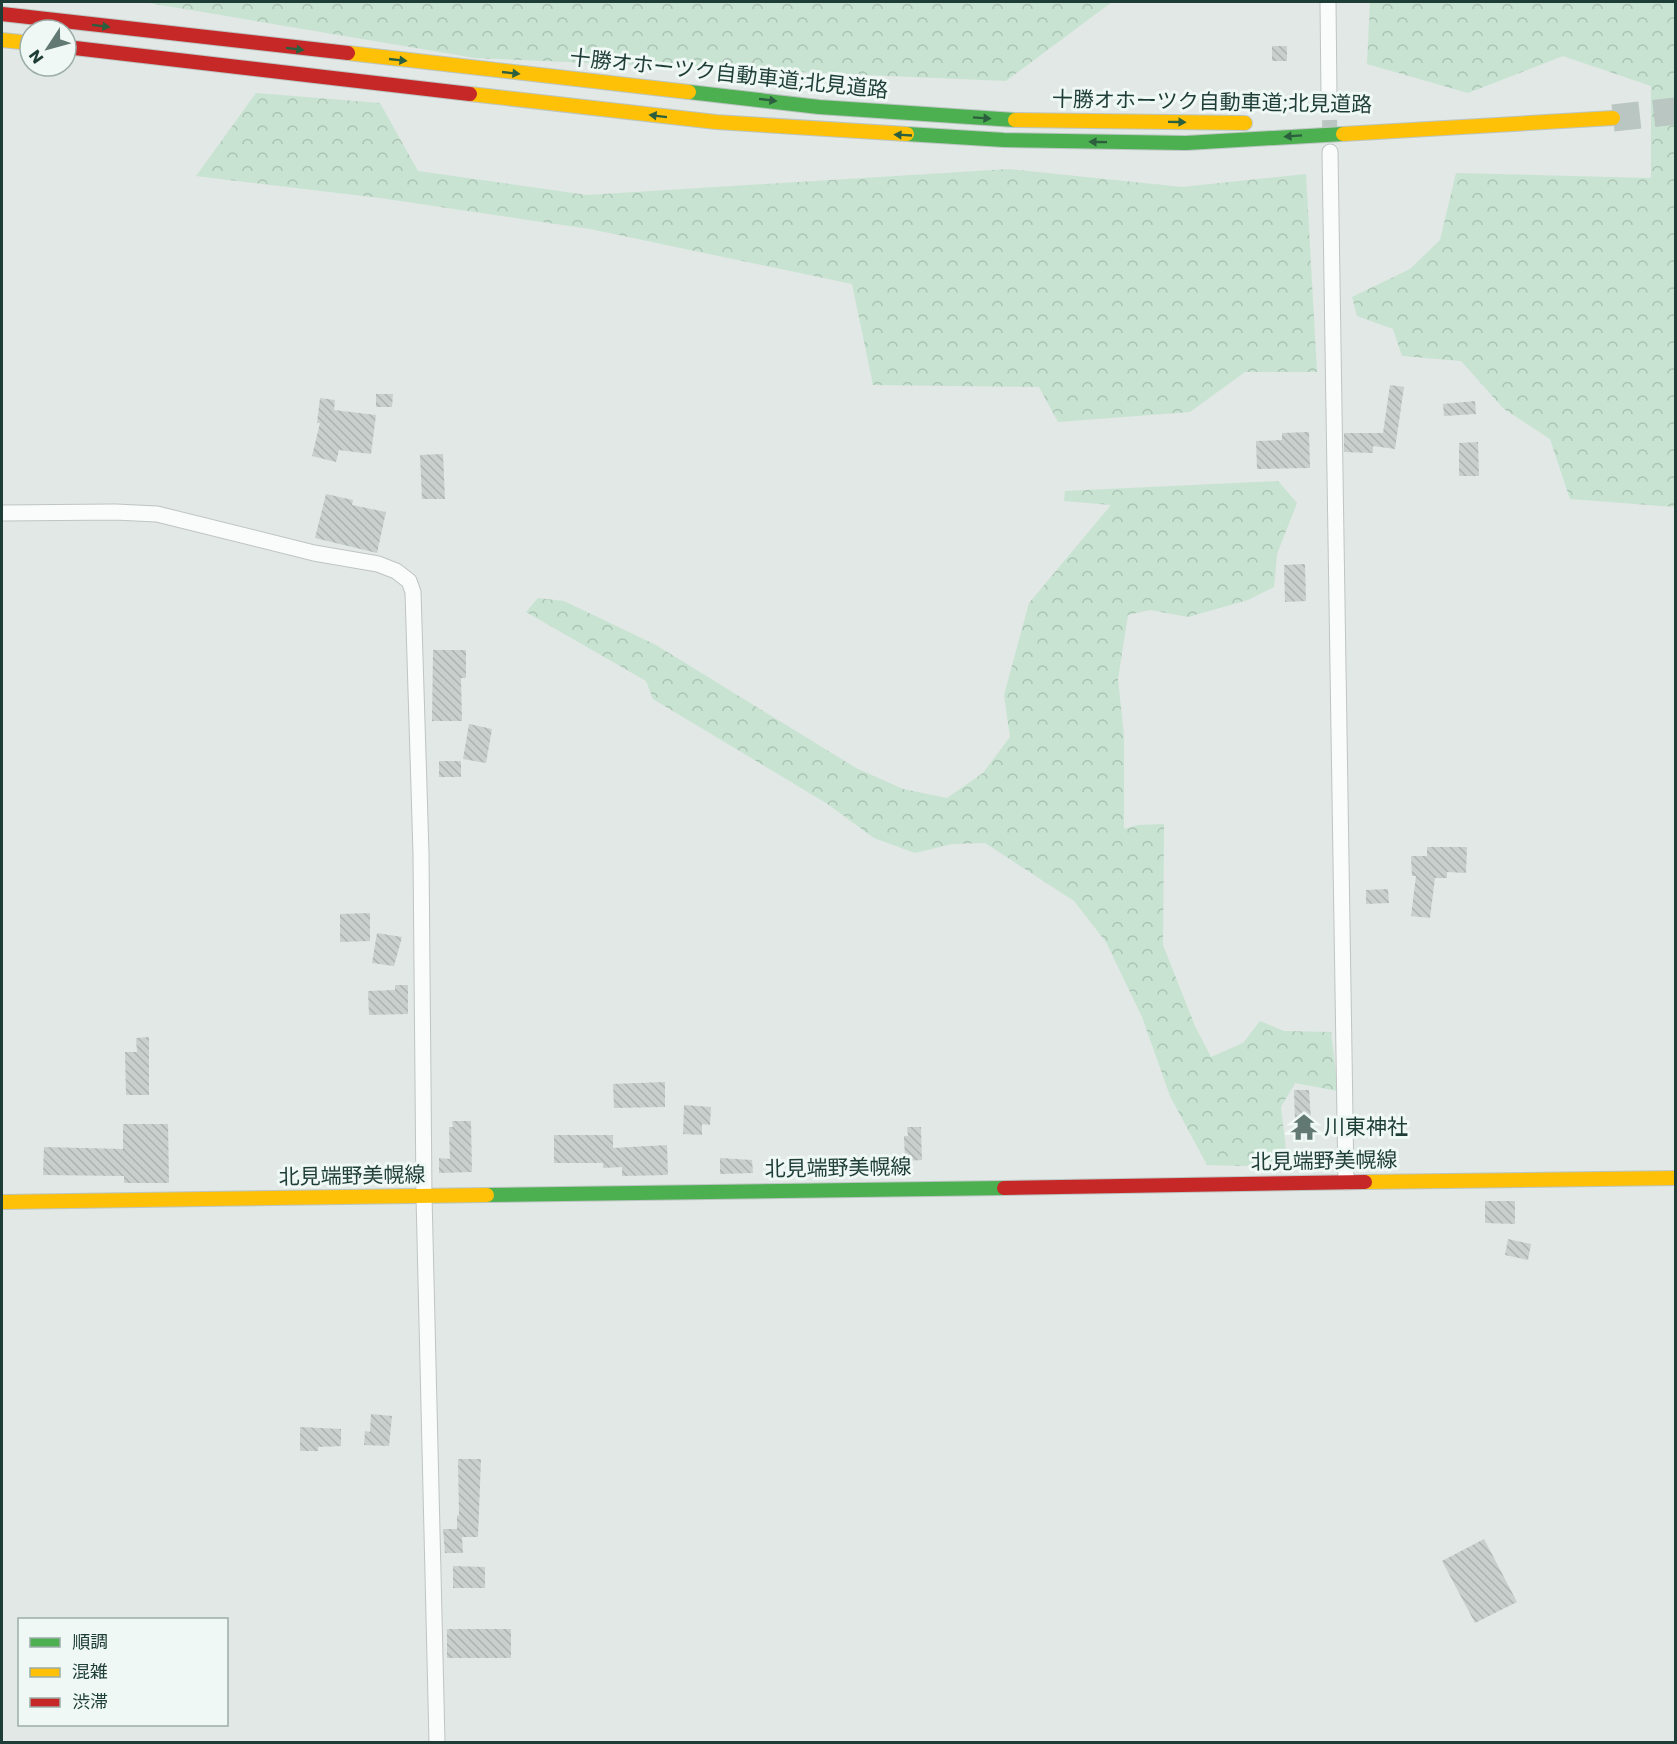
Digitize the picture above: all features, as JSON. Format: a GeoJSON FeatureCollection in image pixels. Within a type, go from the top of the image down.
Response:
{"type":"FeatureCollection","features":[{"type":"Feature","properties":{"kind":"main road","name":"十勝オホーツク自動車道;北見道路"},"geometry":{"type":"LineString","coordinates":[[2,12],[35,18],[453,67],[819,106],[1004,120],[1254,123]]}},
{"type":"Feature","properties":{"kind":"main road"},"geometry":{"type":"LineString","coordinates":[[2,40],[18,42]]}},
{"type":"Feature","properties":{"kind":"main road","name":"十勝オホーツク自動車道;北見道路"},"geometry":{"type":"LineString","coordinates":[[78,48],[248,66],[340,79],[716,122],[1004,140],[1186,143],[1613,118]]}},
{"type":"Feature","properties":{"kind":"main road"},"geometry":{"type":"LineString","coordinates":[[78,59],[248,66]]}},
{"type":"Feature","properties":{"kind":"main road","name":"十勝オホーツク自動車道;北見道路"},"geometry":{"type":"LineString","coordinates":[[1278,124],[1456,126]]}},
{"type":"Feature","properties":{"kind":"main road","name":"北見端野美幌線"},"geometry":{"type":"LineString","coordinates":[[2,1202],[1676,1178]]}},
{"type":"Feature","properties":{"kind":"street"},"geometry":{"type":"LineString","coordinates":[[1328,2],[1329,97]]}},
{"type":"Feature","properties":{"kind":"street"},"geometry":{"type":"LineString","coordinates":[[1330,152],[1346,1182]]}},
{"type":"Feature","properties":{"kind":"street"},"geometry":{"type":"LineString","coordinates":[[2,513],[157,514],[314,553],[378,564],[396,571],[409,581],[413,592],[422,853],[424,1196],[437,1743]]}},
{"type":"Feature","properties":{"kind":"green space"},"geometry":{"type":"Polygon","coordinates":[[[143,2],[1112,2],[1006,81],[475,58],[143,2]]]}},
{"type":"Feature","properties":{"kind":"green space"},"geometry":{"type":"Polygon","coordinates":[[[1370,2],[1675,2],[1675,507],[1570,499],[1550,439],[1504,409],[1461,361],[1402,356],[1393,329],[1357,316],[1352,297],[1410,269],[1440,240],[1456,173],[1651,178],[1651,86],[1563,56],[1468,93],[1367,64],[1370,2]]]}},
{"type":"Feature","properties":{"kind":"green space"},"geometry":{"type":"Polygon","coordinates":[[[256,93],[380,103],[418,171],[587,195],[1009,169],[1182,187],[1306,174],[1317,372],[1245,372],[1190,412],[1058,422],[1039,387],[873,385],[852,284],[590,229],[380,198],[196,176],[256,93]]]}},
{"type":"Feature","properties":{"kind":"green space"},"geometry":{"type":"Polygon","coordinates":[[[1278,481],[1297,503],[1277,554],[1274,587],[1248,600],[1188,617],[1150,610],[1128,615],[1118,679],[1124,736],[1124,829],[1138,825],[1164,824],[1163,945],[1195,1026],[1211,1057],[1243,1043],[1260,1021],[1284,1031],[1331,1032],[1338,1091],[1295,1083],[1281,1107],[1288,1167],[1207,1165],[1170,1096],[1142,1017],[1106,942],[1074,901],[985,843],[952,844],[915,853],[874,838],[826,803],[653,699],[646,681],[526,612],[538,598],[564,601],[656,645],[856,768],[903,789],[947,798],[983,773],[1010,737],[1004,695],[1029,603],[1111,505],[1064,501],[1065,491],[1278,481]]]}},
{"type":"Feature","properties":{"kind":"building"},"geometry":{"type":"Polygon","coordinates":[[[1272,46],[1287,46],[1287,61],[1272,61],[1272,46]]]}},
{"type":"Feature","properties":{"kind":"building"},"geometry":{"type":"Polygon","coordinates":[[[1390,385],[1404,387],[1395,449],[1373,446],[1373,453],[1344,452],[1344,433],[1383,433],[1390,385]]]}},
{"type":"Feature","properties":{"kind":"building"},"geometry":{"type":"Polygon","coordinates":[[[376,394],[393,394],[392,407],[376,407],[376,394]]]}},
{"type":"Feature","properties":{"kind":"building"},"geometry":{"type":"Polygon","coordinates":[[[320,398],[335,400],[334,410],[376,415],[371,454],[339,450],[336,462],[312,456],[320,423],[317,423],[320,398]]]}},
{"type":"Feature","properties":{"kind":"building"},"geometry":{"type":"Polygon","coordinates":[[[1475,401],[1476,414],[1444,416],[1443,404],[1475,401]]]}},
{"type":"Feature","properties":{"kind":"building"},"geometry":{"type":"Polygon","coordinates":[[[1309,432],[1310,468],[1257,469],[1256,441],[1282,440],[1282,433],[1309,432]]]}},
{"type":"Feature","properties":{"kind":"building"},"geometry":{"type":"Polygon","coordinates":[[[1478,442],[1479,476],[1459,476],[1459,443],[1478,442]]]}},
{"type":"Feature","properties":{"kind":"building"},"geometry":{"type":"Polygon","coordinates":[[[443,454],[445,499],[422,499],[420,455],[443,454]]]}},
{"type":"Feature","properties":{"kind":"building"},"geometry":{"type":"Polygon","coordinates":[[[326,494],[353,500],[352,505],[386,512],[377,553],[315,538],[326,494]]]}},
{"type":"Feature","properties":{"kind":"building"},"geometry":{"type":"Polygon","coordinates":[[[1305,564],[1306,601],[1285,602],[1284,565],[1305,564]]]}},
{"type":"Feature","properties":{"kind":"building"},"geometry":{"type":"Polygon","coordinates":[[[433,650],[466,650],[466,678],[461,678],[462,721],[432,721],[433,650]]]}},
{"type":"Feature","properties":{"kind":"building"},"geometry":{"type":"Polygon","coordinates":[[[469,724],[492,729],[486,763],[463,759],[469,724]]]}},
{"type":"Feature","properties":{"kind":"building"},"geometry":{"type":"Polygon","coordinates":[[[439,761],[461,761],[461,777],[439,777],[439,761]]]}},
{"type":"Feature","properties":{"kind":"building"},"geometry":{"type":"Polygon","coordinates":[[[1427,847],[1467,847],[1466,873],[1447,872],[1447,878],[1435,878],[1430,918],[1411,916],[1416,876],[1412,876],[1411,856],[1427,856],[1427,847]]]}},
{"type":"Feature","properties":{"kind":"building"},"geometry":{"type":"Polygon","coordinates":[[[1388,889],[1389,903],[1366,904],[1366,890],[1388,889]]]}},
{"type":"Feature","properties":{"kind":"building"},"geometry":{"type":"Polygon","coordinates":[[[370,913],[370,941],[340,942],[340,914],[370,913]]]}},
{"type":"Feature","properties":{"kind":"building"},"geometry":{"type":"Polygon","coordinates":[[[377,933],[402,937],[394,966],[372,963],[377,933]]]}},
{"type":"Feature","properties":{"kind":"building"},"geometry":{"type":"Polygon","coordinates":[[[395,985],[408,985],[408,1014],[369,1015],[368,991],[395,990],[395,985]]]}},
{"type":"Feature","properties":{"kind":"building"},"geometry":{"type":"Polygon","coordinates":[[[149,1037],[149,1095],[126,1095],[125,1052],[137,1052],[136,1038],[149,1037]]]}},
{"type":"Feature","properties":{"kind":"building"},"geometry":{"type":"Polygon","coordinates":[[[665,1082],[665,1107],[614,1108],[613,1084],[665,1082]]]}},
{"type":"Feature","properties":{"kind":"building"},"geometry":{"type":"Polygon","coordinates":[[[1294,1090],[1309,1090],[1311,1119],[1295,1120],[1294,1090]]]}},
{"type":"Feature","properties":{"kind":"building"},"geometry":{"type":"Polygon","coordinates":[[[684,1105],[711,1107],[710,1125],[702,1124],[702,1135],[683,1134],[684,1105]]]}},
{"type":"Feature","properties":{"kind":"building"},"geometry":{"type":"Polygon","coordinates":[[[452,1121],[471,1121],[472,1172],[439,1173],[439,1158],[450,1159],[449,1127],[453,1127],[452,1121]]]}},
{"type":"Feature","properties":{"kind":"building"},"geometry":{"type":"Polygon","coordinates":[[[123,1124],[168,1124],[169,1183],[124,1183],[124,1176],[43,1175],[44,1147],[123,1149],[123,1124]]]}},
{"type":"Feature","properties":{"kind":"building"},"geometry":{"type":"Polygon","coordinates":[[[907,1127],[921,1127],[922,1160],[905,1161],[904,1136],[908,1136],[907,1127]]]}},
{"type":"Feature","properties":{"kind":"building"},"geometry":{"type":"Polygon","coordinates":[[[554,1135],[613,1135],[613,1148],[667,1145],[668,1175],[622,1176],[622,1167],[603,1168],[603,1163],[554,1163],[554,1135]]]}},
{"type":"Feature","properties":{"kind":"building"},"geometry":{"type":"Polygon","coordinates":[[[720,1158],[752,1160],[753,1173],[720,1174],[720,1158]]]}},
{"type":"Feature","properties":{"kind":"building"},"geometry":{"type":"Polygon","coordinates":[[[1485,1201],[1515,1201],[1515,1224],[1485,1223],[1485,1201]]]}},
{"type":"Feature","properties":{"kind":"building"},"geometry":{"type":"Polygon","coordinates":[[[1508,1239],[1531,1244],[1528,1260],[1505,1255],[1508,1239]]]}},
{"type":"Feature","properties":{"kind":"building"},"geometry":{"type":"Polygon","coordinates":[[[371,1414],[392,1416],[389,1446],[364,1445],[365,1431],[370,1432],[371,1414]]]}},
{"type":"Feature","properties":{"kind":"building"},"geometry":{"type":"Polygon","coordinates":[[[300,1427],[341,1429],[341,1446],[318,1447],[318,1451],[300,1451],[300,1427]]]}},
{"type":"Feature","properties":{"kind":"building"},"geometry":{"type":"Polygon","coordinates":[[[458,1459],[481,1459],[478,1537],[462,1537],[463,1553],[445,1553],[443,1529],[457,1529],[457,1515],[459,1516],[458,1459]]]}},
{"type":"Feature","properties":{"kind":"building"},"geometry":{"type":"Polygon","coordinates":[[[1484,1539],[1517,1602],[1475,1623],[1442,1561],[1484,1539]]]}},
{"type":"Feature","properties":{"kind":"building"},"geometry":{"type":"Polygon","coordinates":[[[453,1566],[485,1567],[485,1588],[453,1588],[453,1566]]]}},
{"type":"Feature","properties":{"kind":"building"},"geometry":{"type":"Polygon","coordinates":[[[447,1629],[511,1629],[511,1658],[447,1658],[447,1629]]]}},
{"type":"Feature","properties":{"kind":"tunnel"},"geometry":{"type":"LineString","coordinates":[[1329,97],[1330,140]]}},
{"type":"Feature","properties":{"kind":"tunnel"},"geometry":{"type":"LineString","coordinates":[[1613,118],[1676,111]]}},
{"type":"Feature","properties":{"kind":"traffic: fast"},"geometry":{"type":"LineString","coordinates":[[689,92],[819,107],[1015,120]]}},
{"type":"Feature","properties":{"kind":"traffic: fast"},"geometry":{"type":"LineString","coordinates":[[907,134],[1004,140],[1186,143],[1343,134]]}},
{"type":"Feature","properties":{"kind":"traffic: fast"},"geometry":{"type":"LineString","coordinates":[[487,1195],[1004,1188]]}},
{"type":"Feature","properties":{"kind":"traffic: slow"},"geometry":{"type":"LineString","coordinates":[[2,40],[18,42]]}},
{"type":"Feature","properties":{"kind":"traffic: slow"},"geometry":{"type":"LineString","coordinates":[[348,53],[689,92]]}},
{"type":"Feature","properties":{"kind":"traffic: slow"},"geometry":{"type":"LineString","coordinates":[[470,94],[716,122],[907,134]]}},
{"type":"Feature","properties":{"kind":"traffic: slow"},"geometry":{"type":"LineString","coordinates":[[1343,134],[1613,118]]}},
{"type":"Feature","properties":{"kind":"traffic: slow"},"geometry":{"type":"LineString","coordinates":[[1015,120],[1245,123]]}},
{"type":"Feature","properties":{"kind":"traffic: slow"},"geometry":{"type":"LineString","coordinates":[[1365,1182],[1676,1178]]}},
{"type":"Feature","properties":{"kind":"traffic: slow"},"geometry":{"type":"LineString","coordinates":[[2,1202],[487,1195]]}},
{"type":"Feature","properties":{"kind":"traffic: jam"},"geometry":{"type":"LineString","coordinates":[[2,14],[348,53]]}},
{"type":"Feature","properties":{"kind":"traffic: jam"},"geometry":{"type":"LineString","coordinates":[[78,48],[470,94]]}},
{"type":"Feature","properties":{"kind":"traffic: jam"},"geometry":{"type":"LineString","coordinates":[[1004,1188],[1365,1182]]}},
{"type":"Feature","properties":{"kind":"place","name":"川東神社"},"geometry":{"type":"Point","coordinates":[1304,1127]}}]}
